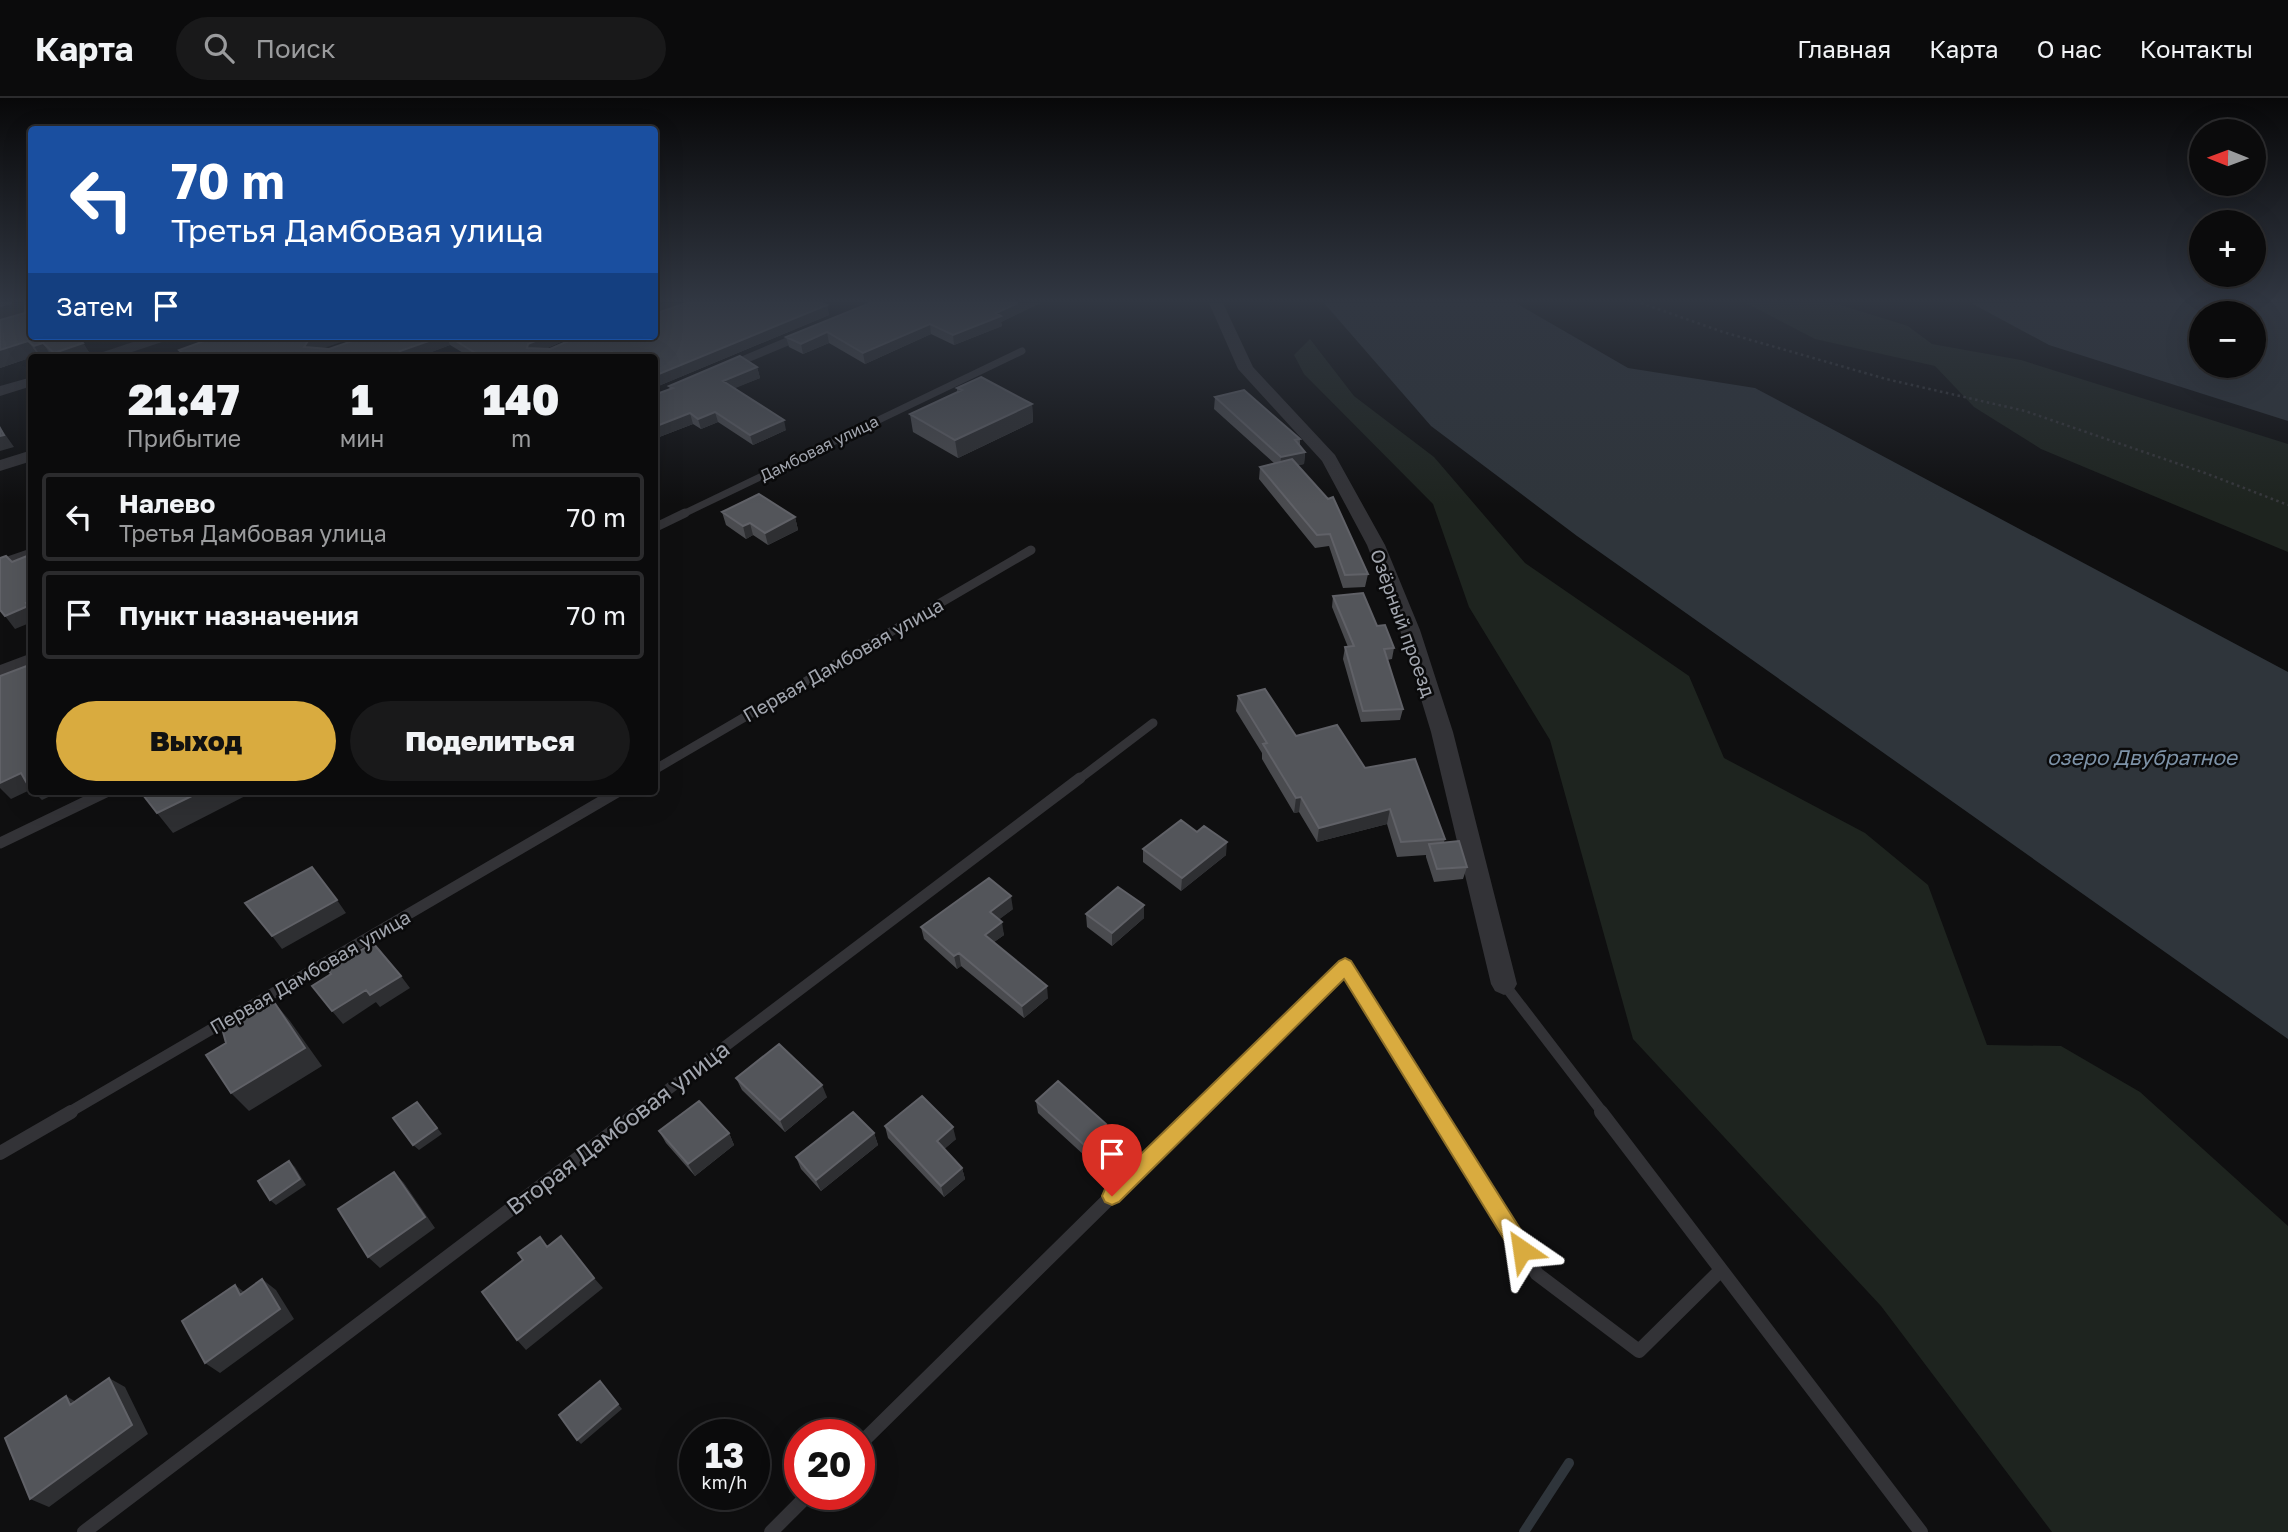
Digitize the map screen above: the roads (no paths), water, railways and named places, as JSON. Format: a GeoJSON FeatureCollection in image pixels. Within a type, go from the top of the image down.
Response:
{"type":"FeatureCollection","features":[{"type":"Feature","properties":{"kind":"street"},"geometry":{"type":"LineString","coordinates":[[704,376],[718,370]]}},
{"type":"Feature","properties":{"kind":"street","name":"Озёрный проезд"},"geometry":{"type":"LineString","coordinates":[[1247,370],[1329,460],[1376,545],[1410,630],[1442,732],[1504,984]]}},
{"type":"Feature","properties":{"kind":"street"},"geometry":{"type":"LineString","coordinates":[[0,391],[28,381]]}},
{"type":"Feature","properties":{"kind":"street"},"geometry":{"type":"LineString","coordinates":[[0,466],[28,456]]}},
{"type":"Feature","properties":{"kind":"street"},"geometry":{"type":"LineString","coordinates":[[0,566],[28,555]]}},
{"type":"Feature","properties":{"kind":"street"},"geometry":{"type":"LineString","coordinates":[[0,673],[28,661]]}},
{"type":"Feature","properties":{"kind":"lane","name":"Дамбовая улица"},"geometry":{"type":"LineString","coordinates":[[658,526],[982,370]]}},
{"type":"Feature","properties":{"kind":"lane","name":"Первая Дамбовая улица"},"geometry":{"type":"LineString","coordinates":[[658,768],[1031,550]]}},
{"type":"Feature","properties":{"kind":"lane","name":"Вторая Дамбовая улица"},"geometry":{"type":"LineString","coordinates":[[84,1532],[1153,723]]}},
{"type":"Feature","properties":{"kind":"lane"},"geometry":{"type":"LineString","coordinates":[[0,843],[100,795]]}},
{"type":"Feature","properties":{"kind":"lane","name":"Первая Дамбовая улица"},"geometry":{"type":"LineString","coordinates":[[0,1153],[612,795]]}},
{"type":"Feature","properties":{"kind":"lane"},"geometry":{"type":"LineString","coordinates":[[875,1429],[1345,966],[1537,1273],[1639,1351],[1721,1270]]}},
{"type":"Feature","properties":{"kind":"lane"},"geometry":{"type":"LineString","coordinates":[[1504,984],[1921,1532]]}},
{"type":"Feature","properties":{"kind":"lane"},"geometry":{"type":"LineString","coordinates":[[771,1532],[793,1510]]}},
{"type":"Feature","properties":{"kind":"water","name":"озеро Двубратное"},"geometry":{"type":"Polygon","coordinates":[[[1382,370],[1640,370],[1755,388],[2288,672],[2288,1039],[1577,536],[1431,426],[1382,370]]]}},
{"type":"Feature","properties":{"kind":"water"},"geometry":{"type":"Polygon","coordinates":[[[2127,370],[2189,370],[2189,378],[2266,378],[2266,370],[2288,370],[2288,421],[2127,370]]]}},
{"type":"Feature","properties":{"kind":"waterway"},"geometry":{"type":"LineString","coordinates":[[1524,1532],[1569,1463]]}}]}
